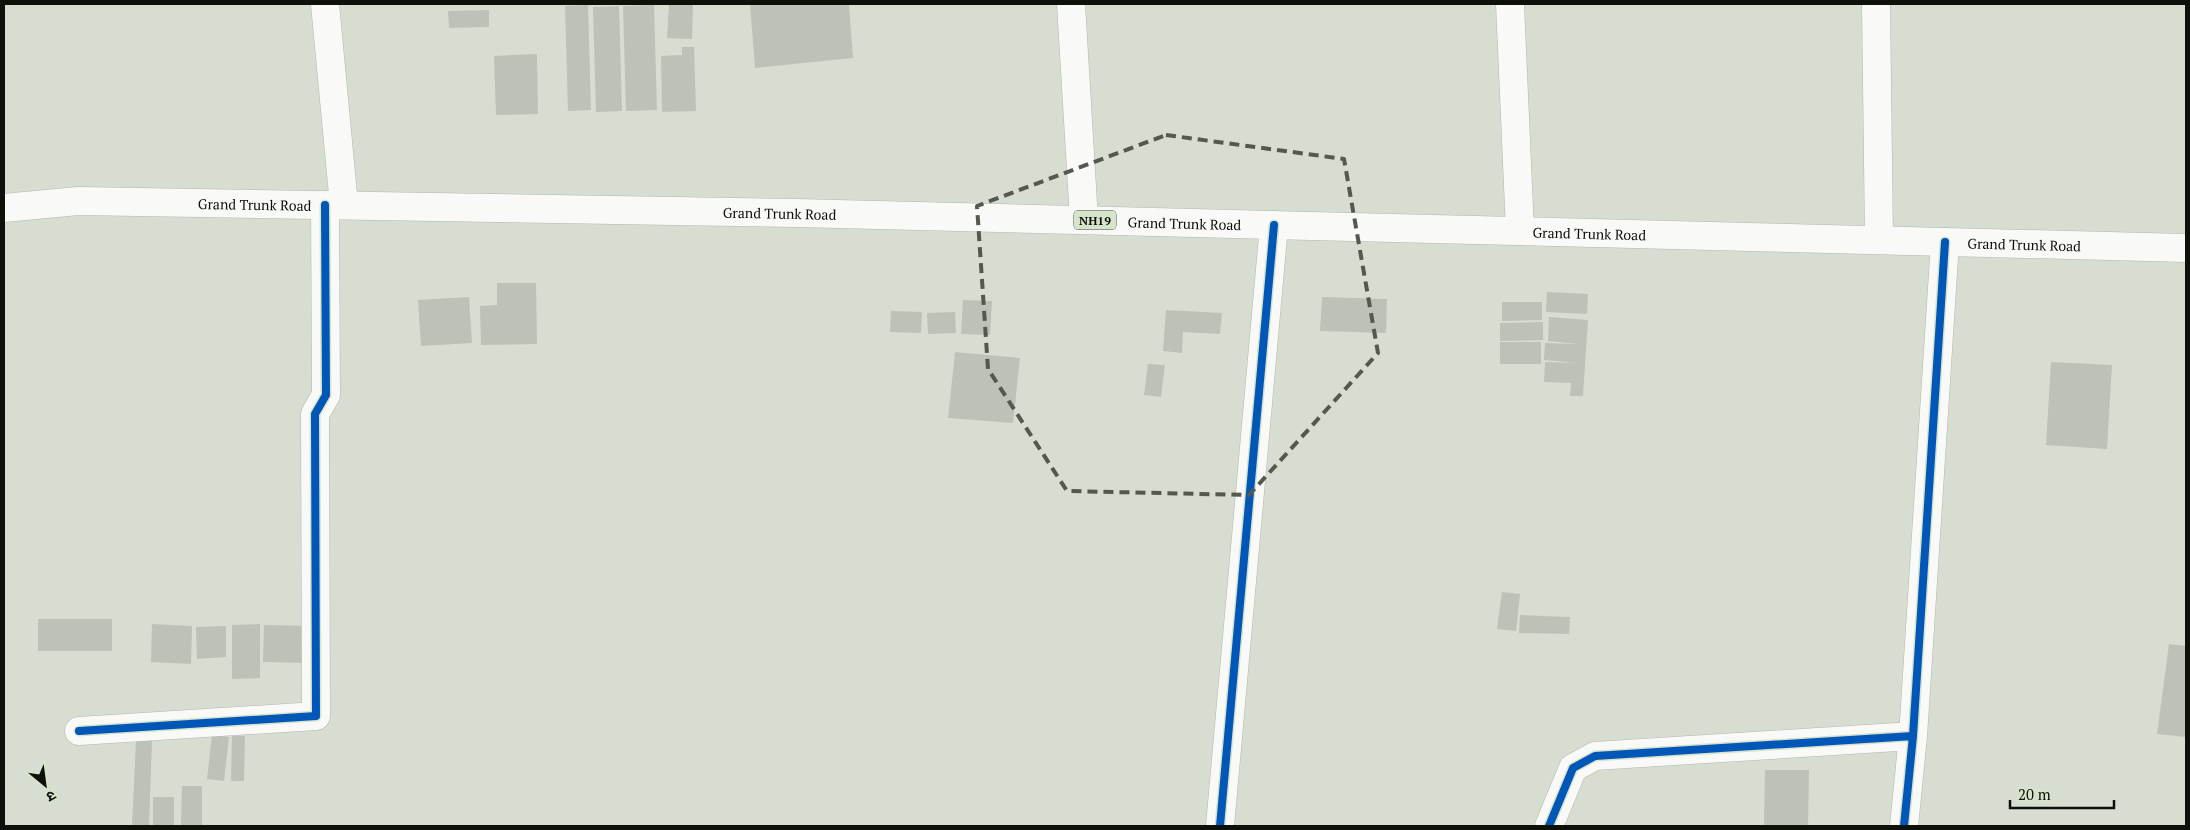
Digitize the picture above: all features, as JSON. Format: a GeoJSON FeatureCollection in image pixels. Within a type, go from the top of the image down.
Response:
{"type":"FeatureCollection","features":[{"type":"Feature","properties":{"kind":"main road"},"geometry":{"type":"LineString","coordinates":[[79,731],[316,716],[315,414],[326,395],[335,206],[325,4]]}},
{"type":"Feature","properties":{"kind":"main road"},"geometry":{"type":"LineString","coordinates":[[1071,4],[1084,220]]}},
{"type":"Feature","properties":{"kind":"main road"},"geometry":{"type":"LineString","coordinates":[[1510,4],[1520,231]]}},
{"type":"Feature","properties":{"kind":"main road"},"geometry":{"type":"LineString","coordinates":[[1876,4],[1879,240]]}},
{"type":"Feature","properties":{"kind":"main road","name":"Grand Trunk Road"},"geometry":{"type":"LineString","coordinates":[[4,208],[78,201],[1084,220],[2186,248]]}},
{"type":"Feature","properties":{"kind":"main road"},"geometry":{"type":"LineString","coordinates":[[1220,826],[1274,225]]}},
{"type":"Feature","properties":{"kind":"main road"},"geometry":{"type":"LineString","coordinates":[[1904,826],[1913,736],[1945,242]]}},
{"type":"Feature","properties":{"kind":"main road"},"geometry":{"type":"LineString","coordinates":[[1549,826],[1573,768],[1595,756],[1913,736]]}},
{"type":"Feature","properties":{"kind":"highlighted area"},"geometry":{"type":"Polygon","coordinates":[[[1166,135],[1344,159],[1378,353],[1249,495],[1067,491],[988,369],[977,206],[1166,135]]]}},
{"type":"Feature","properties":{"kind":"building"},"geometry":{"type":"Polygon","coordinates":[[[669,4],[693,4],[692,39],[667,38],[669,4]]]}},
{"type":"Feature","properties":{"kind":"building"},"geometry":{"type":"Polygon","coordinates":[[[750,4],[849,4],[853,58],[755,68],[750,4]]]}},
{"type":"Feature","properties":{"kind":"building"},"geometry":{"type":"Polygon","coordinates":[[[588,5],[591,110],[568,111],[565,6],[588,5]]]}},
{"type":"Feature","properties":{"kind":"building"},"geometry":{"type":"Polygon","coordinates":[[[654,5],[657,110],[626,111],[623,6],[654,5]]]}},
{"type":"Feature","properties":{"kind":"building"},"geometry":{"type":"Polygon","coordinates":[[[619,6],[622,111],[596,112],[593,7],[619,6]]]}},
{"type":"Feature","properties":{"kind":"building"},"geometry":{"type":"Polygon","coordinates":[[[489,10],[489,27],[449,28],[448,11],[489,10]]]}},
{"type":"Feature","properties":{"kind":"building"},"geometry":{"type":"Polygon","coordinates":[[[682,47],[694,47],[696,111],[662,112],[661,56],[682,55],[682,47]]]}},
{"type":"Feature","properties":{"kind":"building"},"geometry":{"type":"Polygon","coordinates":[[[537,54],[538,114],[496,115],[494,56],[537,54]]]}},
{"type":"Feature","properties":{"kind":"building"},"geometry":{"type":"Polygon","coordinates":[[[497,283],[536,283],[537,344],[481,345],[480,306],[497,305],[497,283]]]}},
{"type":"Feature","properties":{"kind":"building"},"geometry":{"type":"Polygon","coordinates":[[[1547,292],[1588,294],[1587,314],[1546,312],[1547,292]]]}},
{"type":"Feature","properties":{"kind":"building"},"geometry":{"type":"Polygon","coordinates":[[[469,297],[472,343],[421,346],[418,300],[469,297]]]}},
{"type":"Feature","properties":{"kind":"building"},"geometry":{"type":"Polygon","coordinates":[[[1322,297],[1387,299],[1386,333],[1320,331],[1322,297]]]}},
{"type":"Feature","properties":{"kind":"building"},"geometry":{"type":"Polygon","coordinates":[[[963,300],[992,301],[990,335],[961,334],[963,300]]]}},
{"type":"Feature","properties":{"kind":"building"},"geometry":{"type":"Polygon","coordinates":[[[1502,302],[1542,302],[1542,320],[1502,321],[1502,302]]]}},
{"type":"Feature","properties":{"kind":"building"},"geometry":{"type":"Polygon","coordinates":[[[1166,310],[1222,313],[1220,334],[1183,332],[1182,353],[1163,351],[1166,310]]]}},
{"type":"Feature","properties":{"kind":"building"},"geometry":{"type":"Polygon","coordinates":[[[891,311],[922,312],[921,333],[890,332],[891,311]]]}},
{"type":"Feature","properties":{"kind":"building"},"geometry":{"type":"Polygon","coordinates":[[[955,312],[956,333],[928,334],[927,313],[955,312]]]}},
{"type":"Feature","properties":{"kind":"building"},"geometry":{"type":"Polygon","coordinates":[[[1549,317],[1588,320],[1583,396],[1570,396],[1571,383],[1544,382],[1545,362],[1578,363],[1544,360],[1545,343],[1578,344],[1548,341],[1549,317]]]}},
{"type":"Feature","properties":{"kind":"building"},"geometry":{"type":"Polygon","coordinates":[[[1543,322],[1543,340],[1500,341],[1500,323],[1543,322]]]}},
{"type":"Feature","properties":{"kind":"building"},"geometry":{"type":"Polygon","coordinates":[[[1500,342],[1541,342],[1541,364],[1500,364],[1500,342]]]}},
{"type":"Feature","properties":{"kind":"building"},"geometry":{"type":"Polygon","coordinates":[[[955,352],[1020,358],[1013,423],[948,418],[955,352]]]}},
{"type":"Feature","properties":{"kind":"building"},"geometry":{"type":"Polygon","coordinates":[[[2051,362],[2112,365],[2107,449],[2046,445],[2051,362]]]}},
{"type":"Feature","properties":{"kind":"building"},"geometry":{"type":"Polygon","coordinates":[[[1148,364],[1165,365],[1161,397],[1144,395],[1148,364]]]}},
{"type":"Feature","properties":{"kind":"building"},"geometry":{"type":"Polygon","coordinates":[[[1502,592],[1520,594],[1516,631],[1497,629],[1502,592]]]}},
{"type":"Feature","properties":{"kind":"building"},"geometry":{"type":"Polygon","coordinates":[[[1520,615],[1570,617],[1569,634],[1519,633],[1520,615]]]}},
{"type":"Feature","properties":{"kind":"building"},"geometry":{"type":"Polygon","coordinates":[[[38,619],[112,619],[112,651],[38,651],[38,619]]]}},
{"type":"Feature","properties":{"kind":"building"},"geometry":{"type":"Polygon","coordinates":[[[152,624],[192,626],[191,664],[151,662],[152,624]]]}},
{"type":"Feature","properties":{"kind":"building"},"geometry":{"type":"Polygon","coordinates":[[[260,624],[260,678],[232,679],[232,625],[260,624]]]}},
{"type":"Feature","properties":{"kind":"building"},"geometry":{"type":"Polygon","coordinates":[[[264,625],[311,626],[310,663],[263,662],[264,625]]]}},
{"type":"Feature","properties":{"kind":"building"},"geometry":{"type":"Polygon","coordinates":[[[226,626],[226,657],[197,659],[196,627],[226,626]]]}},
{"type":"Feature","properties":{"kind":"building"},"geometry":{"type":"Polygon","coordinates":[[[2169,644],[2186,646],[2186,737],[2157,734],[2169,644]]]}},
{"type":"Feature","properties":{"kind":"building"},"geometry":{"type":"Polygon","coordinates":[[[212,735],[229,737],[224,781],[207,779],[212,735]]]}},
{"type":"Feature","properties":{"kind":"building"},"geometry":{"type":"Polygon","coordinates":[[[232,736],[245,736],[244,781],[231,781],[232,736]]]}},
{"type":"Feature","properties":{"kind":"building"},"geometry":{"type":"Polygon","coordinates":[[[136,740],[152,740],[149,826],[132,826],[136,740]]]}},
{"type":"Feature","properties":{"kind":"building"},"geometry":{"type":"Polygon","coordinates":[[[1765,770],[1809,770],[1808,826],[1764,826],[1765,770]]]}},
{"type":"Feature","properties":{"kind":"building"},"geometry":{"type":"Polygon","coordinates":[[[182,786],[202,786],[202,826],[181,826],[182,786]]]}},
{"type":"Feature","properties":{"kind":"building"},"geometry":{"type":"Polygon","coordinates":[[[153,797],[174,797],[174,826],[153,826],[153,797]]]}},
{"type":"Feature","properties":{"kind":"cycle path"},"geometry":{"type":"LineString","coordinates":[[79,731],[316,716],[315,414],[326,395],[325,205]]}},
{"type":"Feature","properties":{"kind":"cycle path"},"geometry":{"type":"LineString","coordinates":[[1220,826],[1274,225]]}},
{"type":"Feature","properties":{"kind":"cycle path"},"geometry":{"type":"LineString","coordinates":[[1904,826],[1913,736],[1945,242]]}},
{"type":"Feature","properties":{"kind":"cycle path"},"geometry":{"type":"LineString","coordinates":[[1549,826],[1573,768],[1595,756],[1913,736]]}}]}
